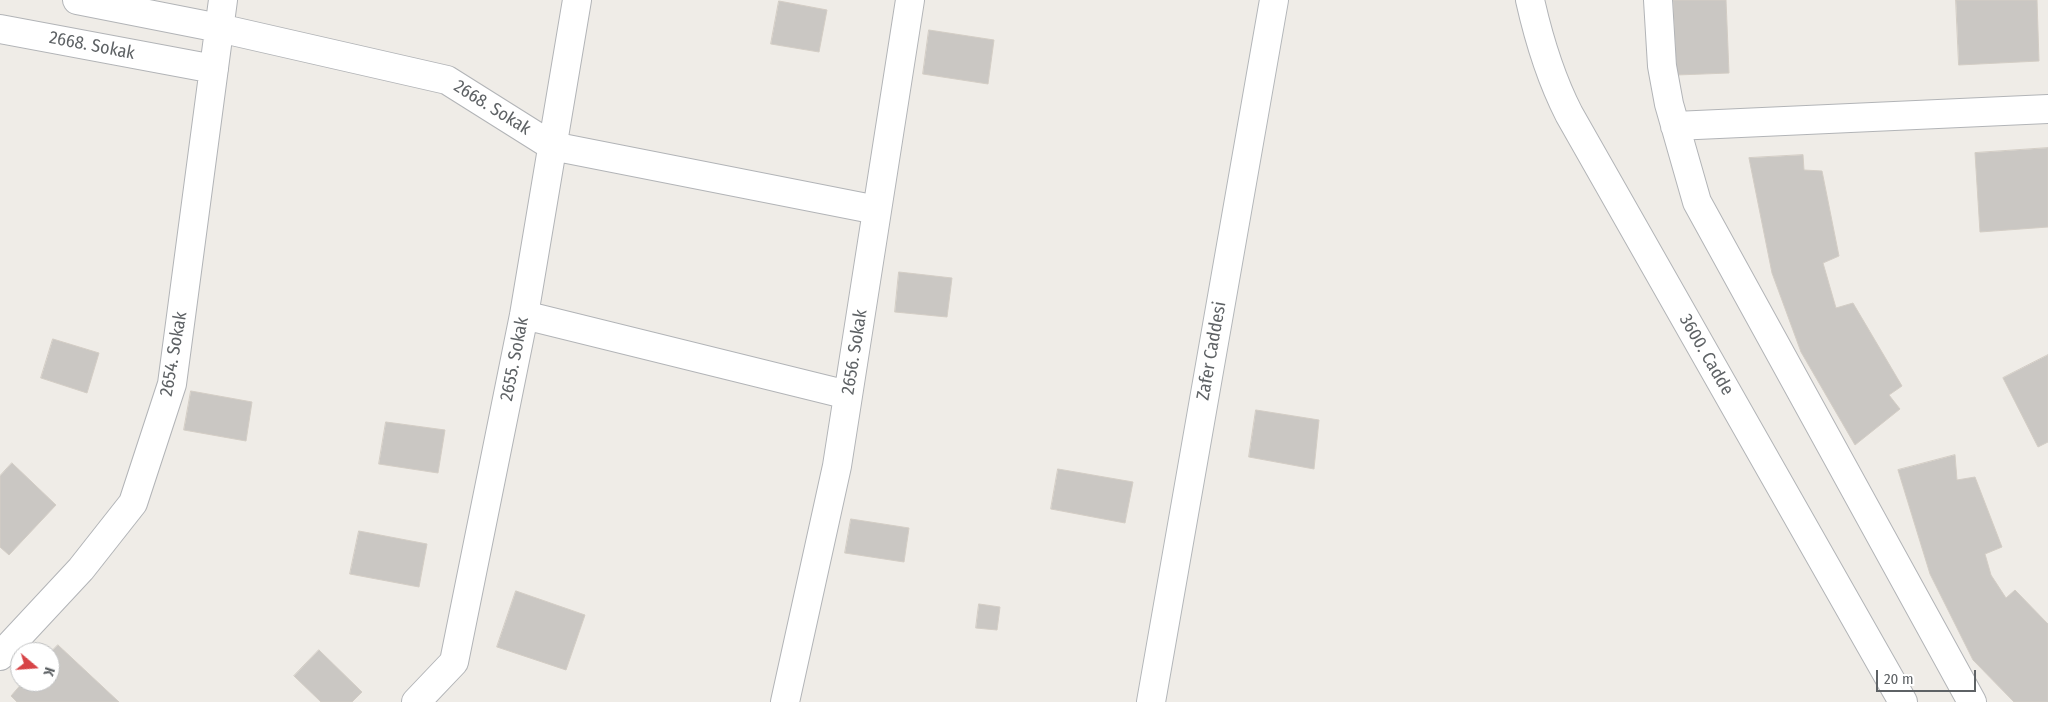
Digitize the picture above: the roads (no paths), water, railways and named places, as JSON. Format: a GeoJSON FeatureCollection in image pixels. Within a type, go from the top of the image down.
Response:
{"type":"FeatureCollection","features":[{"type":"Feature","properties":{"kind":"street","name":"2668. Sokak"},"geometry":{"type":"LineString","coordinates":[[76,0],[219,28],[447,80],[552,146],[877,210]]}},
{"type":"Feature","properties":{"kind":"street","name":"2654. Sokak"},"geometry":{"type":"LineString","coordinates":[[0,656],[81,569],[133,503],[172,384],[224,0]]}},
{"type":"Feature","properties":{"kind":"street","name":"2655. Sokak"},"geometry":{"type":"LineString","coordinates":[[416,702],[454,662],[524,314],[577,0]]}},
{"type":"Feature","properties":{"kind":"street","name":"2656. Sokak"},"geometry":{"type":"LineString","coordinates":[[785,702],[837,466],[910,0]]}},
{"type":"Feature","properties":{"kind":"street","name":"Zafer Caddesi"},"geometry":{"type":"LineString","coordinates":[[1151,702],[1274,0]]}},
{"type":"Feature","properties":{"kind":"street","name":"3600. Cadde"},"geometry":{"type":"LineString","coordinates":[[1530,0],[1541,48],[1553,83],[1569,114],[1903,702]]}},
{"type":"Feature","properties":{"kind":"street"},"geometry":{"type":"LineString","coordinates":[[1658,0],[1662,66],[1675,126],[1697,202],[1972,702]]}},
{"type":"Feature","properties":{"kind":"street","name":"2668. Sokak"},"geometry":{"type":"LineString","coordinates":[[0,29],[214,69]]}},
{"type":"Feature","properties":{"kind":"street"},"geometry":{"type":"LineString","coordinates":[[1675,126],[2048,109]]}},
{"type":"Feature","properties":{"kind":"street"},"geometry":{"type":"LineString","coordinates":[[524,314],[848,395]]}}]}
